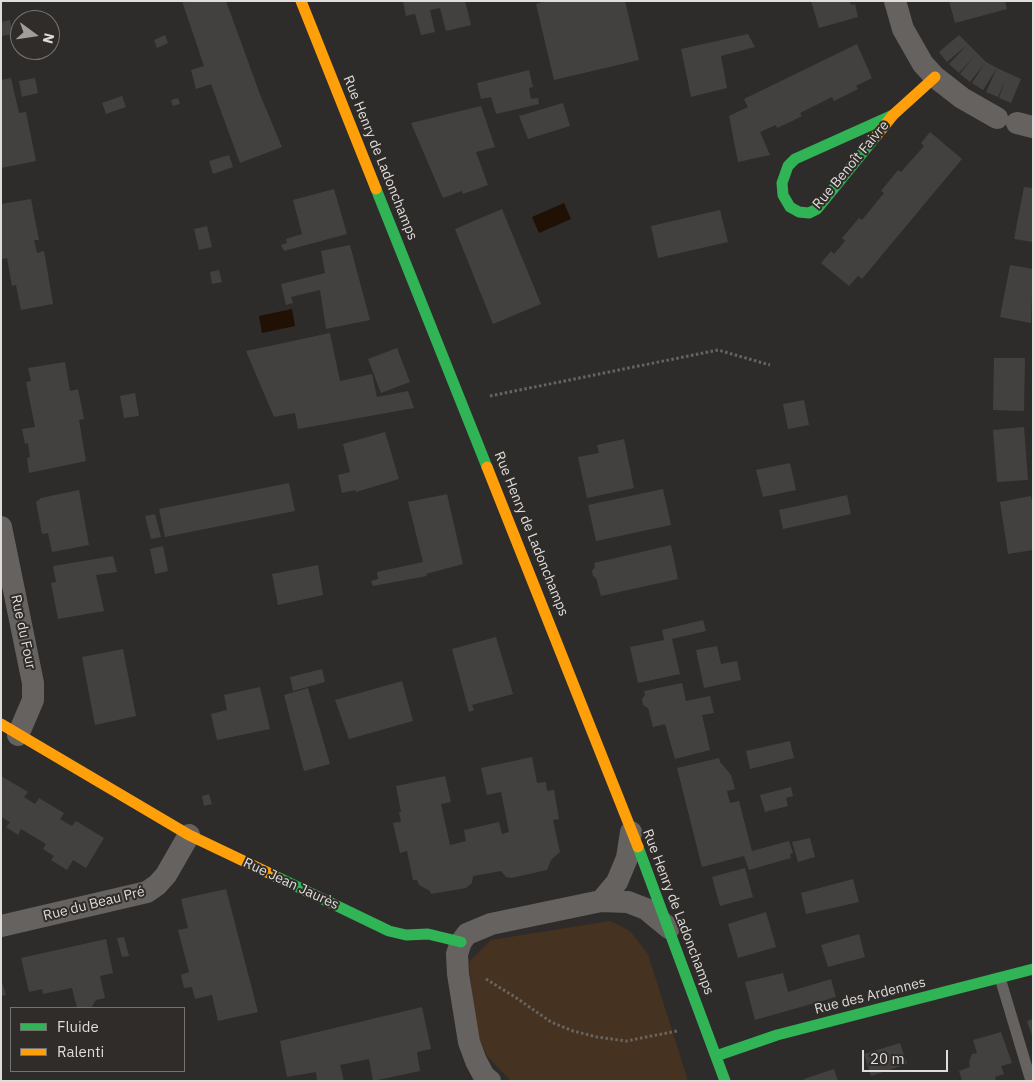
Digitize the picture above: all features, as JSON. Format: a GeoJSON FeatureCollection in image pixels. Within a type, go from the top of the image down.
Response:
{"type":"FeatureCollection","features":[{"type":"Feature","properties":{"kind":"street","name":"Rue Henry de Ladonchamps"},"geometry":{"type":"LineString","coordinates":[[301,1],[617,792],[726,1081]]}},
{"type":"Feature","properties":{"kind":"street"},"geometry":{"type":"LineString","coordinates":[[895,1],[904,29],[923,64],[935,77],[962,98],[1015,122]]}},
{"type":"Feature","properties":{"kind":"street","name":"Rue Benoît Faivre"},"geometry":{"type":"LineString","coordinates":[[893,115],[796,159],[788,166],[782,183],[783,195],[790,207],[799,212],[809,213],[817,209],[893,115],[935,77]]}},
{"type":"Feature","properties":{"kind":"street","name":"Rue du Four"},"geometry":{"type":"LineString","coordinates":[[1,527],[33,683],[34,700],[10,730]]}},
{"type":"Feature","properties":{"kind":"street","name":"Rue Jean Jaurès"},"geometry":{"type":"LineString","coordinates":[[10,730],[189,835],[389,931],[406,935],[428,934],[461,942]]}},
{"type":"Feature","properties":{"kind":"street"},"geometry":{"type":"LineString","coordinates":[[601,901],[617,882],[627,858],[631,832]]}},
{"type":"Feature","properties":{"kind":"street","name":"Rue du Beau Pré"},"geometry":{"type":"LineString","coordinates":[[1,926],[147,892],[166,875],[189,835]]}},
{"type":"Feature","properties":{"kind":"street"},"geometry":{"type":"LineString","coordinates":[[490,1081],[484,1076],[470,1042],[458,974],[457,954],[461,942],[467,934],[491,924],[601,901],[628,902],[637,905],[646,909],[670,929]]}},
{"type":"Feature","properties":{"kind":"street","name":"Rue des Ardennes"},"geometry":{"type":"LineString","coordinates":[[716,1056],[777,1036],[1033,969]]}},
{"type":"Feature","properties":{"kind":"lane"},"geometry":{"type":"LineString","coordinates":[[1000,978],[1031,1081]]}},
{"type":"Feature","properties":{"kind":"path"},"geometry":{"type":"LineString","coordinates":[[463,406],[495,394],[718,350],[770,365]]}},
{"type":"Feature","properties":{"kind":"path"},"geometry":{"type":"LineString","coordinates":[[458,974],[473,974],[484,978],[550,1022],[597,1038],[626,1041],[648,1038],[672,1033],[704,1022]]}},
{"type":"Feature","properties":{"kind":"shaded area"},"geometry":{"type":"Polygon","coordinates":[[[564,203],[571,219],[539,233],[532,217],[564,203]]]}},
{"type":"Feature","properties":{"kind":"shaded area"},"geometry":{"type":"Polygon","coordinates":[[[292,309],[295,326],[262,333],[259,316],[292,309]]]}},
{"type":"Feature","properties":{"kind":"shaded area"},"geometry":{"type":"Polygon","coordinates":[[[610,921],[630,931],[648,954],[688,1081],[511,1081],[487,1056],[475,1028],[469,962],[491,940],[610,921]]]}},
{"type":"Feature","properties":{"kind":"building"},"geometry":{"type":"Polygon","coordinates":[[[182,1],[226,1],[261,97],[282,147],[240,163],[211,84],[196,89],[191,70],[204,66],[182,1]]]}},
{"type":"Feature","properties":{"kind":"building"},"geometry":{"type":"Polygon","coordinates":[[[403,1],[465,1],[471,25],[446,31],[440,8],[430,10],[435,32],[421,35],[415,14],[406,16],[403,1]]]}},
{"type":"Feature","properties":{"kind":"building"},"geometry":{"type":"Polygon","coordinates":[[[546,1],[625,1],[639,60],[554,80],[536,4],[546,1]]]}},
{"type":"Feature","properties":{"kind":"building"},"geometry":{"type":"Polygon","coordinates":[[[811,1],[850,1],[851,5],[855,4],[858,17],[819,28],[811,1]]]}},
{"type":"Feature","properties":{"kind":"building"},"geometry":{"type":"Polygon","coordinates":[[[949,1],[1005,1],[1007,9],[955,23],[949,1]]]}},
{"type":"Feature","properties":{"kind":"building"},"geometry":{"type":"Polygon","coordinates":[[[10,20],[10,34],[1,36],[1,22],[10,20]]]}},
{"type":"Feature","properties":{"kind":"building"},"geometry":{"type":"Polygon","coordinates":[[[748,34],[755,47],[721,56],[727,88],[691,97],[681,49],[748,34]]]}},
{"type":"Feature","properties":{"kind":"building"},"geometry":{"type":"Polygon","coordinates":[[[165,35],[168,43],[157,48],[154,40],[165,35]]]}},
{"type":"Feature","properties":{"kind":"building"},"geometry":{"type":"Polygon","coordinates":[[[959,35],[986,62],[997,68],[983,90],[972,83],[985,63],[970,82],[960,74],[974,56],[959,73],[949,64],[967,45],[947,62],[939,52],[959,35]]]}},
{"type":"Feature","properties":{"kind":"building"},"geometry":{"type":"Polygon","coordinates":[[[857,44],[872,78],[856,86],[858,89],[834,101],[832,97],[800,113],[802,116],[790,122],[777,128],[776,125],[760,132],[770,155],[738,162],[729,116],[748,107],[744,99],[857,44]]]}},
{"type":"Feature","properties":{"kind":"building"},"geometry":{"type":"Polygon","coordinates":[[[997,68],[1021,79],[1011,103],[999,98],[1005,81],[998,97],[986,92],[997,68]]]}},
{"type":"Feature","properties":{"kind":"building"},"geometry":{"type":"Polygon","coordinates":[[[529,70],[533,87],[529,88],[531,99],[538,98],[539,104],[496,114],[491,97],[481,99],[477,83],[529,70]]]}},
{"type":"Feature","properties":{"kind":"building"},"geometry":{"type":"Polygon","coordinates":[[[11,78],[19,113],[26,112],[36,161],[1,168],[1,80],[11,78]]]}},
{"type":"Feature","properties":{"kind":"building"},"geometry":{"type":"Polygon","coordinates":[[[35,78],[38,93],[22,97],[19,81],[35,78]]]}},
{"type":"Feature","properties":{"kind":"building"},"geometry":{"type":"Polygon","coordinates":[[[122,96],[126,107],[106,114],[102,103],[122,96]]]}},
{"type":"Feature","properties":{"kind":"building"},"geometry":{"type":"Polygon","coordinates":[[[178,98],[180,104],[173,106],[171,100],[178,98]]]}},
{"type":"Feature","properties":{"kind":"building"},"geometry":{"type":"Polygon","coordinates":[[[563,103],[570,126],[528,139],[519,116],[563,103]]]}},
{"type":"Feature","properties":{"kind":"building"},"geometry":{"type":"Polygon","coordinates":[[[481,106],[495,147],[476,152],[488,185],[463,194],[462,191],[443,198],[411,123],[481,106]]]}},
{"type":"Feature","properties":{"kind":"building"},"geometry":{"type":"Polygon","coordinates":[[[930,132],[962,159],[862,279],[858,276],[849,286],[821,263],[831,251],[834,254],[845,241],[842,238],[859,218],[862,220],[884,193],[881,191],[898,170],[901,172],[924,146],[921,143],[930,132]]]}},
{"type":"Feature","properties":{"kind":"building"},"geometry":{"type":"Polygon","coordinates":[[[229,155],[233,167],[213,174],[209,161],[229,155]]]}},
{"type":"Feature","properties":{"kind":"building"},"geometry":{"type":"Polygon","coordinates":[[[1024,187],[1033,188],[1033,242],[1014,239],[1024,187]]]}},
{"type":"Feature","properties":{"kind":"building"},"geometry":{"type":"Polygon","coordinates":[[[334,189],[347,234],[284,251],[281,245],[287,243],[286,239],[302,234],[293,200],[334,189]]]}},
{"type":"Feature","properties":{"kind":"building"},"geometry":{"type":"Polygon","coordinates":[[[31,199],[39,240],[34,240],[37,253],[44,251],[53,304],[21,310],[16,285],[12,286],[7,258],[2,259],[1,204],[31,199]]]}},
{"type":"Feature","properties":{"kind":"building"},"geometry":{"type":"Polygon","coordinates":[[[502,209],[541,304],[493,324],[455,229],[502,209]]]}},
{"type":"Feature","properties":{"kind":"building"},"geometry":{"type":"Polygon","coordinates":[[[720,210],[728,242],[658,258],[651,226],[720,210]]]}},
{"type":"Feature","properties":{"kind":"building"},"geometry":{"type":"Polygon","coordinates":[[[207,226],[212,247],[199,250],[194,229],[207,226]]]}},
{"type":"Feature","properties":{"kind":"building"},"geometry":{"type":"Polygon","coordinates":[[[350,245],[370,320],[326,329],[320,290],[291,297],[293,303],[286,305],[281,284],[325,273],[321,251],[350,245]]]}},
{"type":"Feature","properties":{"kind":"building"},"geometry":{"type":"Polygon","coordinates":[[[1010,265],[1033,269],[1031,323],[1000,317],[1010,265]]]}},
{"type":"Feature","properties":{"kind":"building"},"geometry":{"type":"Polygon","coordinates":[[[219,270],[222,282],[212,284],[210,272],[219,270]]]}},
{"type":"Feature","properties":{"kind":"building"},"geometry":{"type":"Polygon","coordinates":[[[330,333],[340,381],[372,374],[377,397],[408,391],[414,408],[298,429],[295,413],[274,417],[246,351],[330,333]]]}},
{"type":"Feature","properties":{"kind":"building"},"geometry":{"type":"Polygon","coordinates":[[[397,348],[410,382],[381,393],[368,359],[397,348]]]}},
{"type":"Feature","properties":{"kind":"building"},"geometry":{"type":"Polygon","coordinates":[[[994,358],[1025,358],[1024,411],[993,410],[994,358]]]}},
{"type":"Feature","properties":{"kind":"building"},"geometry":{"type":"Polygon","coordinates":[[[65,362],[70,391],[78,389],[84,419],[79,420],[86,461],[29,473],[27,458],[30,457],[28,443],[25,444],[22,429],[35,427],[26,382],[31,381],[28,368],[65,362]]]}},
{"type":"Feature","properties":{"kind":"building"},"geometry":{"type":"Polygon","coordinates":[[[135,393],[139,416],[124,418],[120,396],[135,393]]]}},
{"type":"Feature","properties":{"kind":"building"},"geometry":{"type":"Polygon","coordinates":[[[804,400],[809,425],[788,429],[783,404],[804,400]]]}},
{"type":"Feature","properties":{"kind":"building"},"geometry":{"type":"Polygon","coordinates":[[[1024,427],[1028,480],[997,482],[993,430],[1024,427]]]}},
{"type":"Feature","properties":{"kind":"building"},"geometry":{"type":"Polygon","coordinates":[[[385,432],[399,479],[356,492],[355,490],[342,493],[338,475],[350,472],[343,444],[385,432]]]}},
{"type":"Feature","properties":{"kind":"building"},"geometry":{"type":"Polygon","coordinates":[[[624,439],[634,488],[587,498],[578,457],[599,453],[597,445],[624,439]]]}},
{"type":"Feature","properties":{"kind":"building"},"geometry":{"type":"Polygon","coordinates":[[[790,463],[796,490],[763,497],[756,470],[790,463]]]}},
{"type":"Feature","properties":{"kind":"building"},"geometry":{"type":"Polygon","coordinates":[[[289,483],[295,511],[165,537],[159,509],[289,483]]]}},
{"type":"Feature","properties":{"kind":"building"},"geometry":{"type":"Polygon","coordinates":[[[663,489],[671,525],[596,541],[588,505],[663,489]]]}},
{"type":"Feature","properties":{"kind":"building"},"geometry":{"type":"Polygon","coordinates":[[[79,490],[89,545],[52,552],[48,533],[42,534],[36,502],[41,498],[79,490]]]}},
{"type":"Feature","properties":{"kind":"building"},"geometry":{"type":"Polygon","coordinates":[[[447,494],[463,564],[426,574],[427,576],[373,586],[371,581],[378,579],[377,572],[423,562],[408,502],[447,494]]]}},
{"type":"Feature","properties":{"kind":"building"},"geometry":{"type":"Polygon","coordinates":[[[847,495],[851,514],[783,529],[779,510],[847,495]]]}},
{"type":"Feature","properties":{"kind":"building"},"geometry":{"type":"Polygon","coordinates":[[[1031,496],[1033,506],[1033,550],[1008,554],[1000,502],[1031,496]]]}},
{"type":"Feature","properties":{"kind":"building"},"geometry":{"type":"Polygon","coordinates":[[[155,514],[161,537],[151,539],[145,516],[155,514]]]}},
{"type":"Feature","properties":{"kind":"building"},"geometry":{"type":"Polygon","coordinates":[[[671,545],[678,579],[601,596],[596,578],[593,576],[594,563],[671,545]]]}},
{"type":"Feature","properties":{"kind":"building"},"geometry":{"type":"Polygon","coordinates":[[[163,546],[168,571],[155,574],[150,549],[163,546]]]}},
{"type":"Feature","properties":{"kind":"building"},"geometry":{"type":"Polygon","coordinates":[[[113,556],[117,572],[96,575],[104,611],[58,619],[51,583],[56,582],[53,566],[113,556]]]}},
{"type":"Feature","properties":{"kind":"building"},"geometry":{"type":"Polygon","coordinates":[[[318,565],[323,595],[278,605],[272,574],[318,565]]]}},
{"type":"Feature","properties":{"kind":"building"},"geometry":{"type":"Polygon","coordinates":[[[703,620],[706,631],[672,639],[680,674],[638,683],[630,647],[664,640],[662,630],[703,620]]]}},
{"type":"Feature","properties":{"kind":"building"},"geometry":{"type":"Polygon","coordinates":[[[496,637],[513,694],[472,705],[474,710],[469,712],[452,649],[496,637]]]}},
{"type":"Feature","properties":{"kind":"building"},"geometry":{"type":"Polygon","coordinates":[[[717,646],[721,664],[737,661],[741,680],[704,688],[696,650],[717,646]]]}},
{"type":"Feature","properties":{"kind":"building"},"geometry":{"type":"Polygon","coordinates":[[[123,649],[136,716],[95,725],[82,657],[123,649]]]}},
{"type":"Feature","properties":{"kind":"building"},"geometry":{"type":"Polygon","coordinates":[[[322,669],[325,682],[293,691],[290,677],[322,669]]]}},
{"type":"Feature","properties":{"kind":"building"},"geometry":{"type":"Polygon","coordinates":[[[402,681],[413,721],[349,739],[335,700],[402,681]]]}},
{"type":"Feature","properties":{"kind":"building"},"geometry":{"type":"Polygon","coordinates":[[[682,683],[686,701],[710,696],[714,713],[702,715],[710,750],[675,759],[665,724],[653,727],[648,708],[643,705],[642,699],[645,695],[644,691],[682,683]]]}},
{"type":"Feature","properties":{"kind":"building"},"geometry":{"type":"Polygon","coordinates":[[[260,687],[270,729],[217,740],[211,714],[227,710],[224,695],[260,687]]]}},
{"type":"Feature","properties":{"kind":"building"},"geometry":{"type":"Polygon","coordinates":[[[308,688],[330,764],[304,771],[284,695],[308,688]]]}},
{"type":"Feature","properties":{"kind":"building"},"geometry":{"type":"Polygon","coordinates":[[[790,741],[794,758],[750,769],[746,751],[790,741]]]}},
{"type":"Feature","properties":{"kind":"building"},"geometry":{"type":"Polygon","coordinates":[[[532,757],[537,783],[546,782],[547,791],[554,790],[559,819],[553,820],[560,852],[551,860],[547,870],[511,878],[506,877],[501,871],[473,876],[472,883],[466,888],[431,894],[430,891],[419,885],[417,880],[413,880],[407,851],[400,853],[393,823],[401,822],[396,786],[445,776],[451,802],[441,804],[450,845],[466,841],[464,830],[499,822],[502,834],[509,832],[501,792],[487,795],[481,768],[532,757]]]}},
{"type":"Feature","properties":{"kind":"building"},"geometry":{"type":"Polygon","coordinates":[[[719,758],[731,775],[735,789],[727,791],[730,803],[739,801],[752,851],[789,841],[793,853],[790,854],[791,858],[749,870],[744,856],[702,867],[677,768],[719,758]]]}},
{"type":"Feature","properties":{"kind":"building"},"geometry":{"type":"Polygon","coordinates":[[[1,776],[28,792],[24,797],[35,804],[39,798],[64,813],[60,819],[72,826],[76,821],[104,838],[86,868],[73,860],[67,870],[51,860],[54,856],[43,849],[46,844],[21,829],[18,835],[6,827],[10,822],[1,817],[1,776]]]}},
{"type":"Feature","properties":{"kind":"building"},"geometry":{"type":"Polygon","coordinates":[[[791,787],[793,796],[786,798],[788,806],[765,812],[760,795],[791,787]]]}},
{"type":"Feature","properties":{"kind":"building"},"geometry":{"type":"Polygon","coordinates":[[[209,794],[212,804],[204,806],[202,796],[209,794]]]}},
{"type":"Feature","properties":{"kind":"building"},"geometry":{"type":"Polygon","coordinates":[[[810,838],[815,857],[798,862],[792,842],[810,838]]]}},
{"type":"Feature","properties":{"kind":"building"},"geometry":{"type":"Polygon","coordinates":[[[745,868],[753,897],[720,906],[712,877],[745,868]]]}},
{"type":"Feature","properties":{"kind":"building"},"geometry":{"type":"Polygon","coordinates":[[[853,879],[859,902],[806,914],[801,893],[853,879]]]}},
{"type":"Feature","properties":{"kind":"building"},"geometry":{"type":"Polygon","coordinates":[[[226,889],[258,1012],[218,1021],[212,995],[195,999],[192,987],[184,988],[181,975],[189,972],[178,930],[188,928],[181,899],[226,889]]]}},
{"type":"Feature","properties":{"kind":"building"},"geometry":{"type":"Polygon","coordinates":[[[766,912],[776,947],[738,958],[728,924],[766,912]]]}},
{"type":"Feature","properties":{"kind":"building"},"geometry":{"type":"Polygon","coordinates":[[[859,934],[865,957],[828,967],[821,945],[859,934]]]}},
{"type":"Feature","properties":{"kind":"building"},"geometry":{"type":"Polygon","coordinates":[[[124,937],[129,956],[122,957],[117,938],[124,937]]]}},
{"type":"Feature","properties":{"kind":"building"},"geometry":{"type":"Polygon","coordinates":[[[106,939],[113,973],[100,976],[105,998],[96,1000],[92,1007],[77,1007],[72,988],[43,994],[42,989],[29,992],[21,958],[106,939]]]}},
{"type":"Feature","properties":{"kind":"building"},"geometry":{"type":"Polygon","coordinates":[[[783,973],[788,992],[831,979],[836,997],[755,1020],[745,982],[783,973]]]}},
{"type":"Feature","properties":{"kind":"building"},"geometry":{"type":"Polygon","coordinates":[[[1,979],[6,995],[1,996],[1,979]]]}},
{"type":"Feature","properties":{"kind":"building"},"geometry":{"type":"Polygon","coordinates":[[[422,1007],[431,1049],[417,1052],[420,1071],[373,1081],[369,1059],[340,1065],[344,1081],[317,1081],[316,1072],[287,1077],[280,1041],[422,1007]]]}},
{"type":"Feature","properties":{"kind":"building"},"geometry":{"type":"Polygon","coordinates":[[[1033,1019],[1033,1036],[1032,1036],[1027,1021],[1033,1019]]]}},
{"type":"Feature","properties":{"kind":"building"},"geometry":{"type":"Polygon","coordinates":[[[1001,1032],[1012,1063],[1001,1066],[1004,1074],[995,1077],[996,1081],[962,1081],[959,1071],[970,1067],[969,1062],[972,1054],[977,1053],[973,1040],[1001,1032]]]}},
{"type":"Feature","properties":{"kind":"building"},"geometry":{"type":"Polygon","coordinates":[[[900,1043],[907,1064],[871,1076],[864,1054],[900,1043]]]}},
{"type":"Feature","properties":{"kind":"building"},"geometry":{"type":"Polygon","coordinates":[[[834,1069],[838,1081],[805,1081],[804,1079],[834,1069]]]}},
{"type":"Feature","properties":{"kind":"traffic: fast"},"geometry":{"type":"LineString","coordinates":[[877,135],[817,209],[809,213],[799,212],[790,207],[783,195],[782,183],[788,166],[795,159],[893,115]]}},
{"type":"Feature","properties":{"kind":"traffic: fast"},"geometry":{"type":"LineString","coordinates":[[376,189],[487,467]]}},
{"type":"Feature","properties":{"kind":"traffic: fast"},"geometry":{"type":"LineString","coordinates":[[638,847],[725,1081]]}},
{"type":"Feature","properties":{"kind":"traffic: fast"},"geometry":{"type":"LineString","coordinates":[[275,876],[389,931],[406,935],[428,934],[461,942]]}},
{"type":"Feature","properties":{"kind":"traffic: fast"},"geometry":{"type":"LineString","coordinates":[[716,1056],[777,1035],[1033,969]]}},
{"type":"Feature","properties":{"kind":"traffic: slow"},"geometry":{"type":"LineString","coordinates":[[301,1],[376,189]]}},
{"type":"Feature","properties":{"kind":"traffic: slow"},"geometry":{"type":"LineString","coordinates":[[877,135],[893,115],[935,77]]}},
{"type":"Feature","properties":{"kind":"traffic: slow"},"geometry":{"type":"LineString","coordinates":[[487,467],[638,847]]}},
{"type":"Feature","properties":{"kind":"traffic: slow"},"geometry":{"type":"LineString","coordinates":[[1,724],[189,835],[275,876]]}}]}
